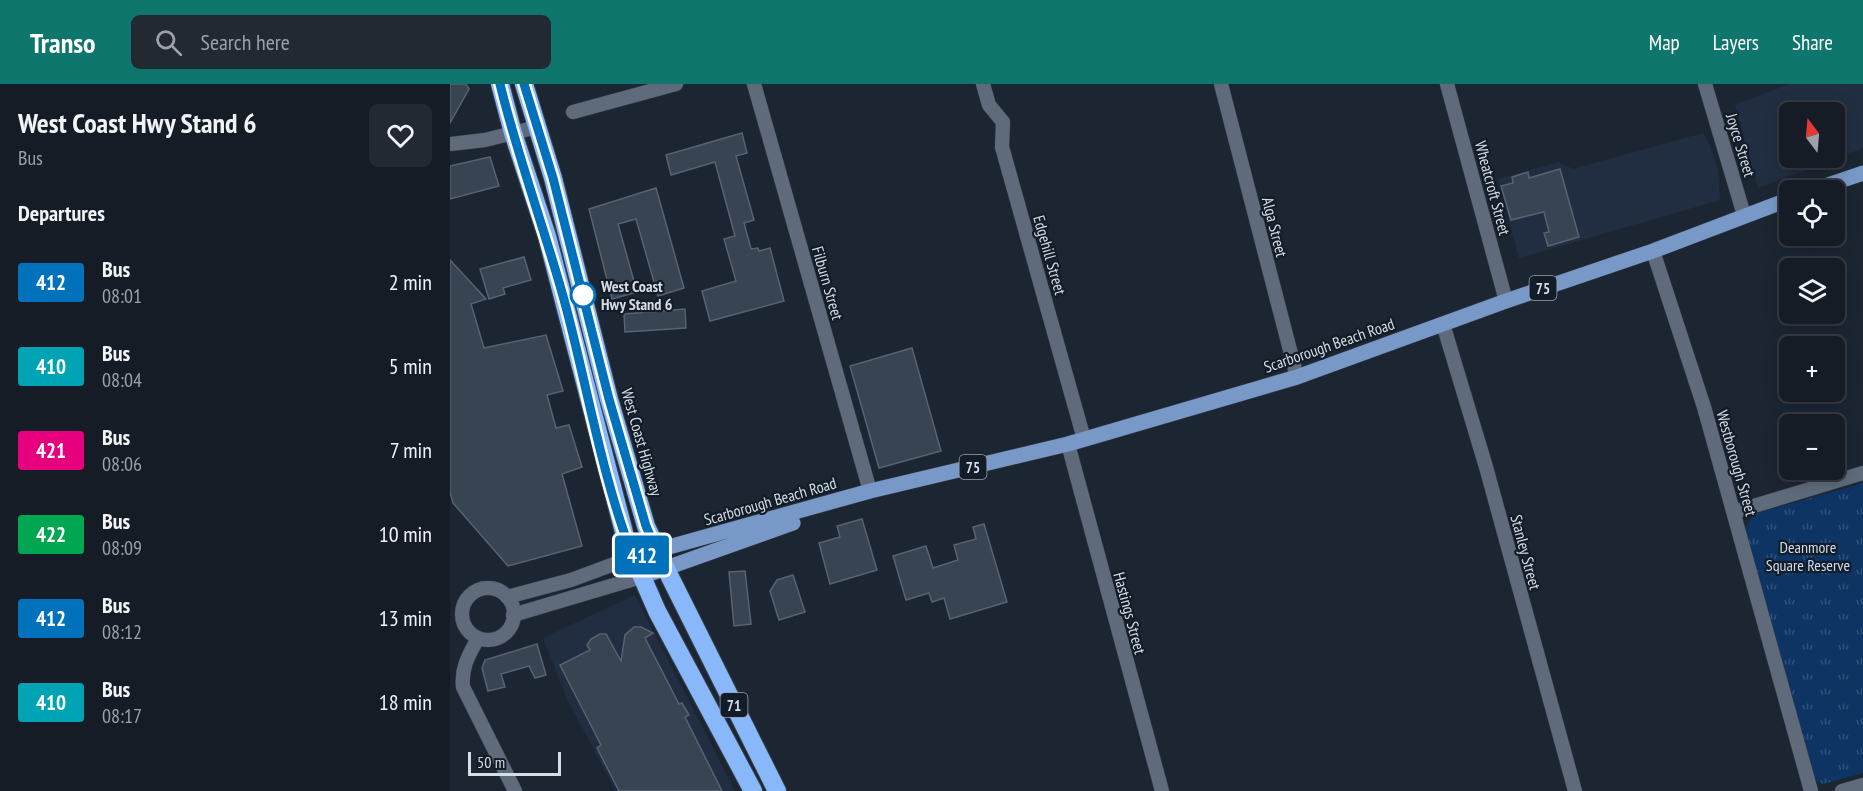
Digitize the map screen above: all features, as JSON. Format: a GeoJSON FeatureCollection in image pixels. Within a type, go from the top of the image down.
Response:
{"type":"FeatureCollection","features":[{"type":"Feature","properties":{"kind":"highway","name":"71"},"geometry":{"type":"LineString","coordinates":[[500,84],[547,236],[612,488],[633,557],[657,611],[753,791]]}},
{"type":"Feature","properties":{"kind":"highway","name":"West Coast Highway"},"geometry":{"type":"LineString","coordinates":[[524,84],[553,178],[609,399],[646,526],[777,791]]}},
{"type":"Feature","properties":{"kind":"main road"},"geometry":{"type":"LineString","coordinates":[[1842,180],[1863,173]]}},
{"type":"Feature","properties":{"kind":"main road","name":"Scarborough Beach Road"},"geometry":{"type":"LineString","coordinates":[[633,557],[870,491],[1068,444],[1297,377],[1779,203]]}},
{"type":"Feature","properties":{"kind":"main road","name":"Scarborough Beach Road"},"geometry":{"type":"LineString","coordinates":[[641,577],[801,520],[870,491]]}},
{"type":"Feature","properties":{"kind":"street"},"geometry":{"type":"LineString","coordinates":[[573,112],[676,84]]}},
{"type":"Feature","properties":{"kind":"street","name":"Filburn Street"},"geometry":{"type":"LineString","coordinates":[[754,84],[870,491]]}},
{"type":"Feature","properties":{"kind":"street","name":"Edgehill Street"},"geometry":{"type":"LineString","coordinates":[[983,84],[989,105],[1003,122],[1002,147],[1084,439]]}},
{"type":"Feature","properties":{"kind":"street","name":"Alga Street"},"geometry":{"type":"LineString","coordinates":[[1221,84],[1297,377]]}},
{"type":"Feature","properties":{"kind":"street","name":"Wheatcroft Street"},"geometry":{"type":"LineString","coordinates":[[1447,84],[1506,301]]}},
{"type":"Feature","properties":{"kind":"street","name":"Joyce Street"},"geometry":{"type":"LineString","coordinates":[[1706,84],[1744,215]]}},
{"type":"Feature","properties":{"kind":"street"},"geometry":{"type":"LineString","coordinates":[[450,144],[485,140],[537,127]]}},
{"type":"Feature","properties":{"kind":"street","name":"Westborough Street"},"geometry":{"type":"LineString","coordinates":[[1653,250],[1685,344],[1811,791]]}},
{"type":"Feature","properties":{"kind":"street","name":"Stanley Street"},"geometry":{"type":"LineString","coordinates":[[1443,324],[1486,467],[1575,791]]}},
{"type":"Feature","properties":{"kind":"street","name":"Hastings Street"},"geometry":{"type":"LineString","coordinates":[[1068,444],[1161,791]]}},
{"type":"Feature","properties":{"kind":"street"},"geometry":{"type":"LineString","coordinates":[[1734,512],[1863,473]]}},
{"type":"Feature","properties":{"kind":"street","name":"Scarborough Beach Road"},"geometry":{"type":"LineString","coordinates":[[507,597],[571,580],[633,557]]}},
{"type":"Feature","properties":{"kind":"street","name":"Scarborough Beach Road"},"geometry":{"type":"LineString","coordinates":[[513,615],[641,577]]}},
{"type":"Feature","properties":{"kind":"street"},"geometry":{"type":"LineString","coordinates":[[483,588],[496,590],[507,597],[512,606],[513,615],[510,627],[502,636],[490,640],[472,635],[461,616],[465,601],[470,595],[483,588]]}},
{"type":"Feature","properties":{"kind":"street"},"geometry":{"type":"LineString","coordinates":[[478,638],[465,662],[462,674],[463,687],[515,791]]}},
{"type":"Feature","properties":{"kind":"street"},"geometry":{"type":"LineString","coordinates":[[1842,791],[1863,785]]}},
{"type":"Feature","properties":{"kind":"shaded area"},"geometry":{"type":"Polygon","coordinates":[[[1789,84],[1863,84],[1863,148],[1845,155],[1845,102],[1779,102],[1779,168],[1810,168],[1758,188],[1735,105],[1789,84]]]}},
{"type":"Feature","properties":{"kind":"shaded area"},"geometry":{"type":"Polygon","coordinates":[[[1703,133],[1718,169],[1720,200],[1519,258],[1498,179],[1559,162],[1573,169],[1703,133]]]}},
{"type":"Feature","properties":{"kind":"shaded area"},"geometry":{"type":"Polygon","coordinates":[[[635,595],[735,791],[616,791],[567,699],[543,638],[635,595]]]}},
{"type":"Feature","properties":{"kind":"green space","name":"Deanmore Square Reserve"},"geometry":{"type":"Polygon","coordinates":[[[1863,483],[1863,773],[1823,784],[1809,777],[1744,531],[1754,514],[1863,483]]]}},
{"type":"Feature","properties":{"kind":"building"},"geometry":{"type":"Polygon","coordinates":[[[450,84],[466,84],[469,89],[450,123],[450,84]]]}},
{"type":"Feature","properties":{"kind":"building"},"geometry":{"type":"Polygon","coordinates":[[[742,133],[747,153],[736,156],[754,220],[744,223],[751,249],[758,248],[759,251],[770,248],[784,301],[710,321],[702,291],[736,281],[724,239],[735,236],[715,162],[671,175],[666,155],[742,133]]]}},
{"type":"Feature","properties":{"kind":"building"},"geometry":{"type":"Polygon","coordinates":[[[490,157],[499,186],[450,199],[450,166],[490,157]]]}},
{"type":"Feature","properties":{"kind":"building"},"geometry":{"type":"Polygon","coordinates":[[[1560,169],[1579,237],[1548,246],[1544,233],[1549,232],[1544,212],[1511,220],[1501,186],[1513,183],[1512,177],[1528,172],[1529,178],[1560,169]]]}},
{"type":"Feature","properties":{"kind":"building"},"geometry":{"type":"Polygon","coordinates":[[[656,188],[684,288],[658,296],[636,219],[618,224],[637,292],[612,299],[589,209],[656,188]]]}},
{"type":"Feature","properties":{"kind":"building"},"geometry":{"type":"Polygon","coordinates":[[[524,257],[531,280],[503,288],[505,294],[489,299],[480,269],[524,257]]]}},
{"type":"Feature","properties":{"kind":"building"},"geometry":{"type":"Polygon","coordinates":[[[450,260],[486,299],[471,304],[484,348],[546,335],[563,391],[547,395],[556,428],[569,425],[582,467],[562,474],[582,546],[508,566],[453,503],[450,492],[450,260]]]}},
{"type":"Feature","properties":{"kind":"building"},"geometry":{"type":"Polygon","coordinates":[[[685,309],[686,328],[625,332],[624,314],[685,309]]]}},
{"type":"Feature","properties":{"kind":"building"},"geometry":{"type":"Polygon","coordinates":[[[912,348],[941,451],[879,468],[850,366],[912,348]]]}},
{"type":"Feature","properties":{"kind":"building"},"geometry":{"type":"Polygon","coordinates":[[[862,519],[877,570],[830,584],[819,543],[840,537],[837,526],[862,519]]]}},
{"type":"Feature","properties":{"kind":"building"},"geometry":{"type":"Polygon","coordinates":[[[984,524],[1007,602],[950,619],[944,598],[932,602],[929,593],[906,600],[893,556],[926,546],[933,568],[958,560],[954,545],[976,539],[973,527],[984,524]]]}},
{"type":"Feature","properties":{"kind":"building"},"geometry":{"type":"Polygon","coordinates":[[[745,571],[751,624],[734,626],[729,572],[745,571]]]}},
{"type":"Feature","properties":{"kind":"building"},"geometry":{"type":"Polygon","coordinates":[[[793,575],[805,612],[779,620],[770,591],[777,580],[793,575]]]}},
{"type":"Feature","properties":{"kind":"building"},"geometry":{"type":"Polygon","coordinates":[[[634,627],[641,627],[653,633],[645,638],[679,704],[682,703],[689,715],[685,717],[722,791],[619,791],[597,748],[601,745],[560,665],[590,650],[587,645],[591,639],[600,634],[606,634],[621,661],[625,635],[634,627]]]}},
{"type":"Feature","properties":{"kind":"building"},"geometry":{"type":"Polygon","coordinates":[[[537,644],[546,675],[535,678],[529,666],[501,674],[505,687],[488,691],[482,668],[485,660],[537,644]]]}},
{"type":"Feature","properties":{"kind":"bus line","name":"412"},"geometry":{"type":"LineString","coordinates":[[500,84],[547,236],[626,540],[633,557],[657,551],[646,526],[609,399],[553,178],[524,84]]}},
{"type":"Feature","properties":{"kind":"place","name":"West Coast Hwy Stand 6"},"geometry":{"type":"Point","coordinates":[583,295]}}]}
